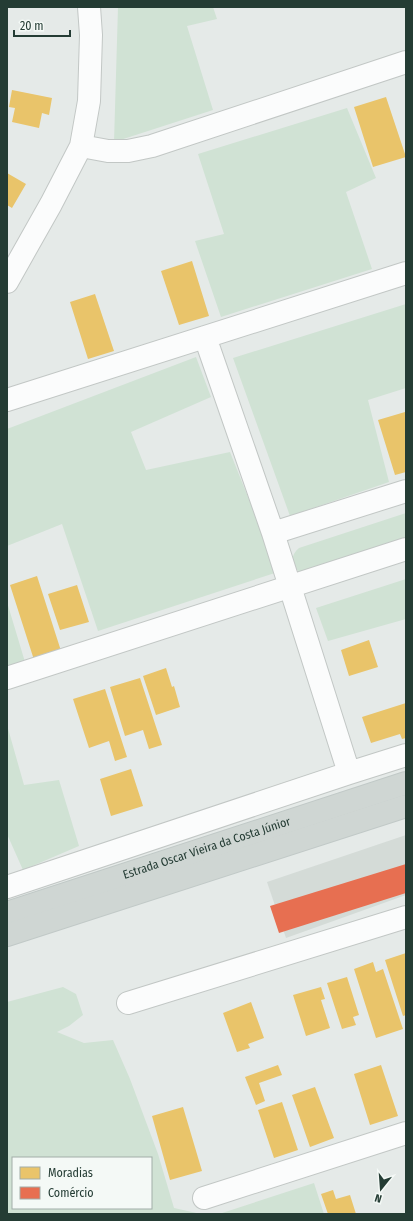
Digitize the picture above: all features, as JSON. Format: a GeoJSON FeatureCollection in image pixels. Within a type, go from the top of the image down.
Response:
{"type":"FeatureCollection","features":[{"type":"Feature","properties":{"kind":"main road","name":"Estrada Oscar Vieira da Costa Júnior"},"geometry":{"type":"LineString","coordinates":[[7,913],[406,783]]}},
{"type":"Feature","properties":{"kind":"main road","name":"Estrada Oscar Vieira da Costa Júnior"},"geometry":{"type":"LineString","coordinates":[[7,935],[406,806]]}},
{"type":"Feature","properties":{"kind":"street"},"geometry":{"type":"LineString","coordinates":[[7,282],[51,204],[81,146],[89,101],[91,35],[88,7]]}},
{"type":"Feature","properties":{"kind":"street"},"geometry":{"type":"LineString","coordinates":[[81,146],[108,151],[128,151],[152,146],[406,62]]}},
{"type":"Feature","properties":{"kind":"street"},"geometry":{"type":"LineString","coordinates":[[7,400],[406,274]]}},
{"type":"Feature","properties":{"kind":"street"},"geometry":{"type":"LineString","coordinates":[[205,337],[273,533],[349,773]]}},
{"type":"Feature","properties":{"kind":"street"},"geometry":{"type":"LineString","coordinates":[[273,533],[406,492]]}},
{"type":"Feature","properties":{"kind":"street"},"geometry":{"type":"LineString","coordinates":[[7,678],[289,586],[406,550]]}},
{"type":"Feature","properties":{"kind":"street"},"geometry":{"type":"LineString","coordinates":[[7,888],[406,755]]}},
{"type":"Feature","properties":{"kind":"street"},"geometry":{"type":"LineString","coordinates":[[128,1003],[406,917]]}},
{"type":"Feature","properties":{"kind":"street"},"geometry":{"type":"LineString","coordinates":[[204,1198],[406,1133]]}},
{"type":"Feature","properties":{"kind":"shaded area"},"geometry":{"type":"Polygon","coordinates":[[[406,835],[406,895],[286,938],[267,882],[406,835]]]}},
{"type":"Feature","properties":{"kind":"green space"},"geometry":{"type":"Polygon","coordinates":[[[118,7],[213,7],[217,19],[187,26],[213,110],[114,142],[118,7]]]}},
{"type":"Feature","properties":{"kind":"green space"},"geometry":{"type":"Polygon","coordinates":[[[347,108],[376,178],[346,192],[372,269],[221,317],[195,241],[224,234],[198,154],[347,108]]]}},
{"type":"Feature","properties":{"kind":"green space"},"geometry":{"type":"Polygon","coordinates":[[[406,304],[406,388],[368,400],[389,482],[290,516],[233,358],[406,304]]]}},
{"type":"Feature","properties":{"kind":"green space"},"geometry":{"type":"Polygon","coordinates":[[[196,357],[211,397],[131,432],[146,470],[230,452],[278,572],[98,631],[62,524],[7,546],[7,429],[196,357]]]}},
{"type":"Feature","properties":{"kind":"green space"},"geometry":{"type":"Polygon","coordinates":[[[406,513],[406,543],[302,573],[295,568],[293,558],[299,548],[406,513]]]}},
{"type":"Feature","properties":{"kind":"green space"},"geometry":{"type":"Polygon","coordinates":[[[406,579],[406,619],[328,641],[316,608],[406,579]]]}},
{"type":"Feature","properties":{"kind":"green space"},"geometry":{"type":"Polygon","coordinates":[[[7,602],[25,662],[7,667],[7,602]]]}},
{"type":"Feature","properties":{"kind":"green space"},"geometry":{"type":"Polygon","coordinates":[[[7,725],[24,785],[59,780],[79,846],[23,870],[7,834],[7,725]]]}},
{"type":"Feature","properties":{"kind":"green space"},"geometry":{"type":"Polygon","coordinates":[[[63,987],[76,994],[83,1015],[69,1026],[57,1032],[84,1043],[113,1040],[130,1079],[158,1154],[174,1208],[201,1214],[7,1214],[7,1002],[63,987]]]}},
{"type":"Feature","properties":{"kind":"green space"},"geometry":{"type":"Polygon","coordinates":[[[314,1183],[324,1214],[219,1214],[314,1183]]]}},
{"type":"Feature","properties":{"kind":"building: Moradias"},"geometry":{"type":"Polygon","coordinates":[[[12,90],[52,98],[49,115],[42,113],[39,128],[12,122],[15,108],[9,107],[12,90]]]}},
{"type":"Feature","properties":{"kind":"building: Moradias"},"geometry":{"type":"Polygon","coordinates":[[[386,97],[406,157],[373,167],[354,107],[386,97]]]}},
{"type":"Feature","properties":{"kind":"building: Moradias"},"geometry":{"type":"Polygon","coordinates":[[[7,173],[26,184],[12,208],[7,205],[7,173]]]}},
{"type":"Feature","properties":{"kind":"building: Moradias"},"geometry":{"type":"Polygon","coordinates":[[[192,261],[209,316],[179,325],[161,271],[192,261]]]}},
{"type":"Feature","properties":{"kind":"building: Moradias"},"geometry":{"type":"Polygon","coordinates":[[[95,294],[114,351],[88,359],[70,302],[95,294]]]}},
{"type":"Feature","properties":{"kind":"building: Moradias"},"geometry":{"type":"Polygon","coordinates":[[[405,412],[406,472],[395,475],[378,420],[405,412]]]}},
{"type":"Feature","properties":{"kind":"building: Moradias"},"geometry":{"type":"Polygon","coordinates":[[[37,576],[62,654],[35,663],[10,585],[37,576]]]}},
{"type":"Feature","properties":{"kind":"building: Moradias"},"geometry":{"type":"Polygon","coordinates":[[[77,585],[89,622],[60,630],[48,594],[77,585]]]}},
{"type":"Feature","properties":{"kind":"building: Moradias"},"geometry":{"type":"Polygon","coordinates":[[[369,640],[378,667],[349,676],[341,650],[369,640]]]}},
{"type":"Feature","properties":{"kind":"building: Moradias"},"geometry":{"type":"Polygon","coordinates":[[[166,668],[172,687],[174,686],[180,707],[156,715],[143,676],[166,668]]]}},
{"type":"Feature","properties":{"kind":"building: Moradias"},"geometry":{"type":"Polygon","coordinates":[[[140,678],[162,745],[149,749],[143,730],[125,736],[110,687],[140,678]]]}},
{"type":"Feature","properties":{"kind":"building: Moradias"},"geometry":{"type":"Polygon","coordinates":[[[105,689],[127,757],[115,761],[109,741],[89,748],[73,699],[105,689]]]}},
{"type":"Feature","properties":{"kind":"building: Moradias"},"geometry":{"type":"Polygon","coordinates":[[[406,703],[406,738],[402,739],[400,734],[371,743],[362,717],[406,703]]]}},
{"type":"Feature","properties":{"kind":"building: Moradias"},"geometry":{"type":"Polygon","coordinates":[[[131,769],[143,806],[111,816],[100,779],[131,769]]]}},
{"type":"Feature","properties":{"kind":"building: Moradias"},"geometry":{"type":"Polygon","coordinates":[[[406,953],[406,1015],[403,1016],[385,960],[406,953]]]}},
{"type":"Feature","properties":{"kind":"building: Moradias"},"geometry":{"type":"Polygon","coordinates":[[[373,962],[376,972],[383,969],[403,1029],[376,1038],[354,969],[373,962]]]}},
{"type":"Feature","properties":{"kind":"building: Moradias"},"geometry":{"type":"Polygon","coordinates":[[[347,977],[359,1015],[353,1017],[356,1025],[342,1029],[327,983],[347,977]]]}},
{"type":"Feature","properties":{"kind":"building: Moradias"},"geometry":{"type":"Polygon","coordinates":[[[321,987],[325,999],[321,1000],[330,1028],[306,1036],[293,995],[321,987]]]}},
{"type":"Feature","properties":{"kind":"building: Moradias"},"geometry":{"type":"Polygon","coordinates":[[[251,1002],[264,1038],[248,1044],[250,1048],[237,1052],[223,1013],[251,1002]]]}},
{"type":"Feature","properties":{"kind":"building: Moradias"},"geometry":{"type":"Polygon","coordinates":[[[278,1065],[282,1075],[259,1083],[265,1101],[256,1105],[245,1077],[278,1065]]]}},
{"type":"Feature","properties":{"kind":"building: Moradias"},"geometry":{"type":"Polygon","coordinates":[[[381,1065],[398,1116],[370,1125],[354,1074],[381,1065]]]}},
{"type":"Feature","properties":{"kind":"building: Moradias"},"geometry":{"type":"Polygon","coordinates":[[[315,1087],[334,1138],[310,1147],[292,1095],[315,1087]]]}},
{"type":"Feature","properties":{"kind":"building: Moradias"},"geometry":{"type":"Polygon","coordinates":[[[282,1102],[298,1150],[274,1158],[258,1110],[282,1102]]]}},
{"type":"Feature","properties":{"kind":"building: Moradias"},"geometry":{"type":"Polygon","coordinates":[[[183,1107],[202,1171],[170,1180],[152,1116],[183,1107]]]}},
{"type":"Feature","properties":{"kind":"building: Moradias"},"geometry":{"type":"Polygon","coordinates":[[[333,1190],[336,1199],[350,1195],[356,1214],[328,1214],[321,1194],[333,1190]]]}},
{"type":"Feature","properties":{"kind":"building: Comércio"},"geometry":{"type":"Polygon","coordinates":[[[406,864],[406,893],[279,933],[270,906],[406,864]]]}}]}
